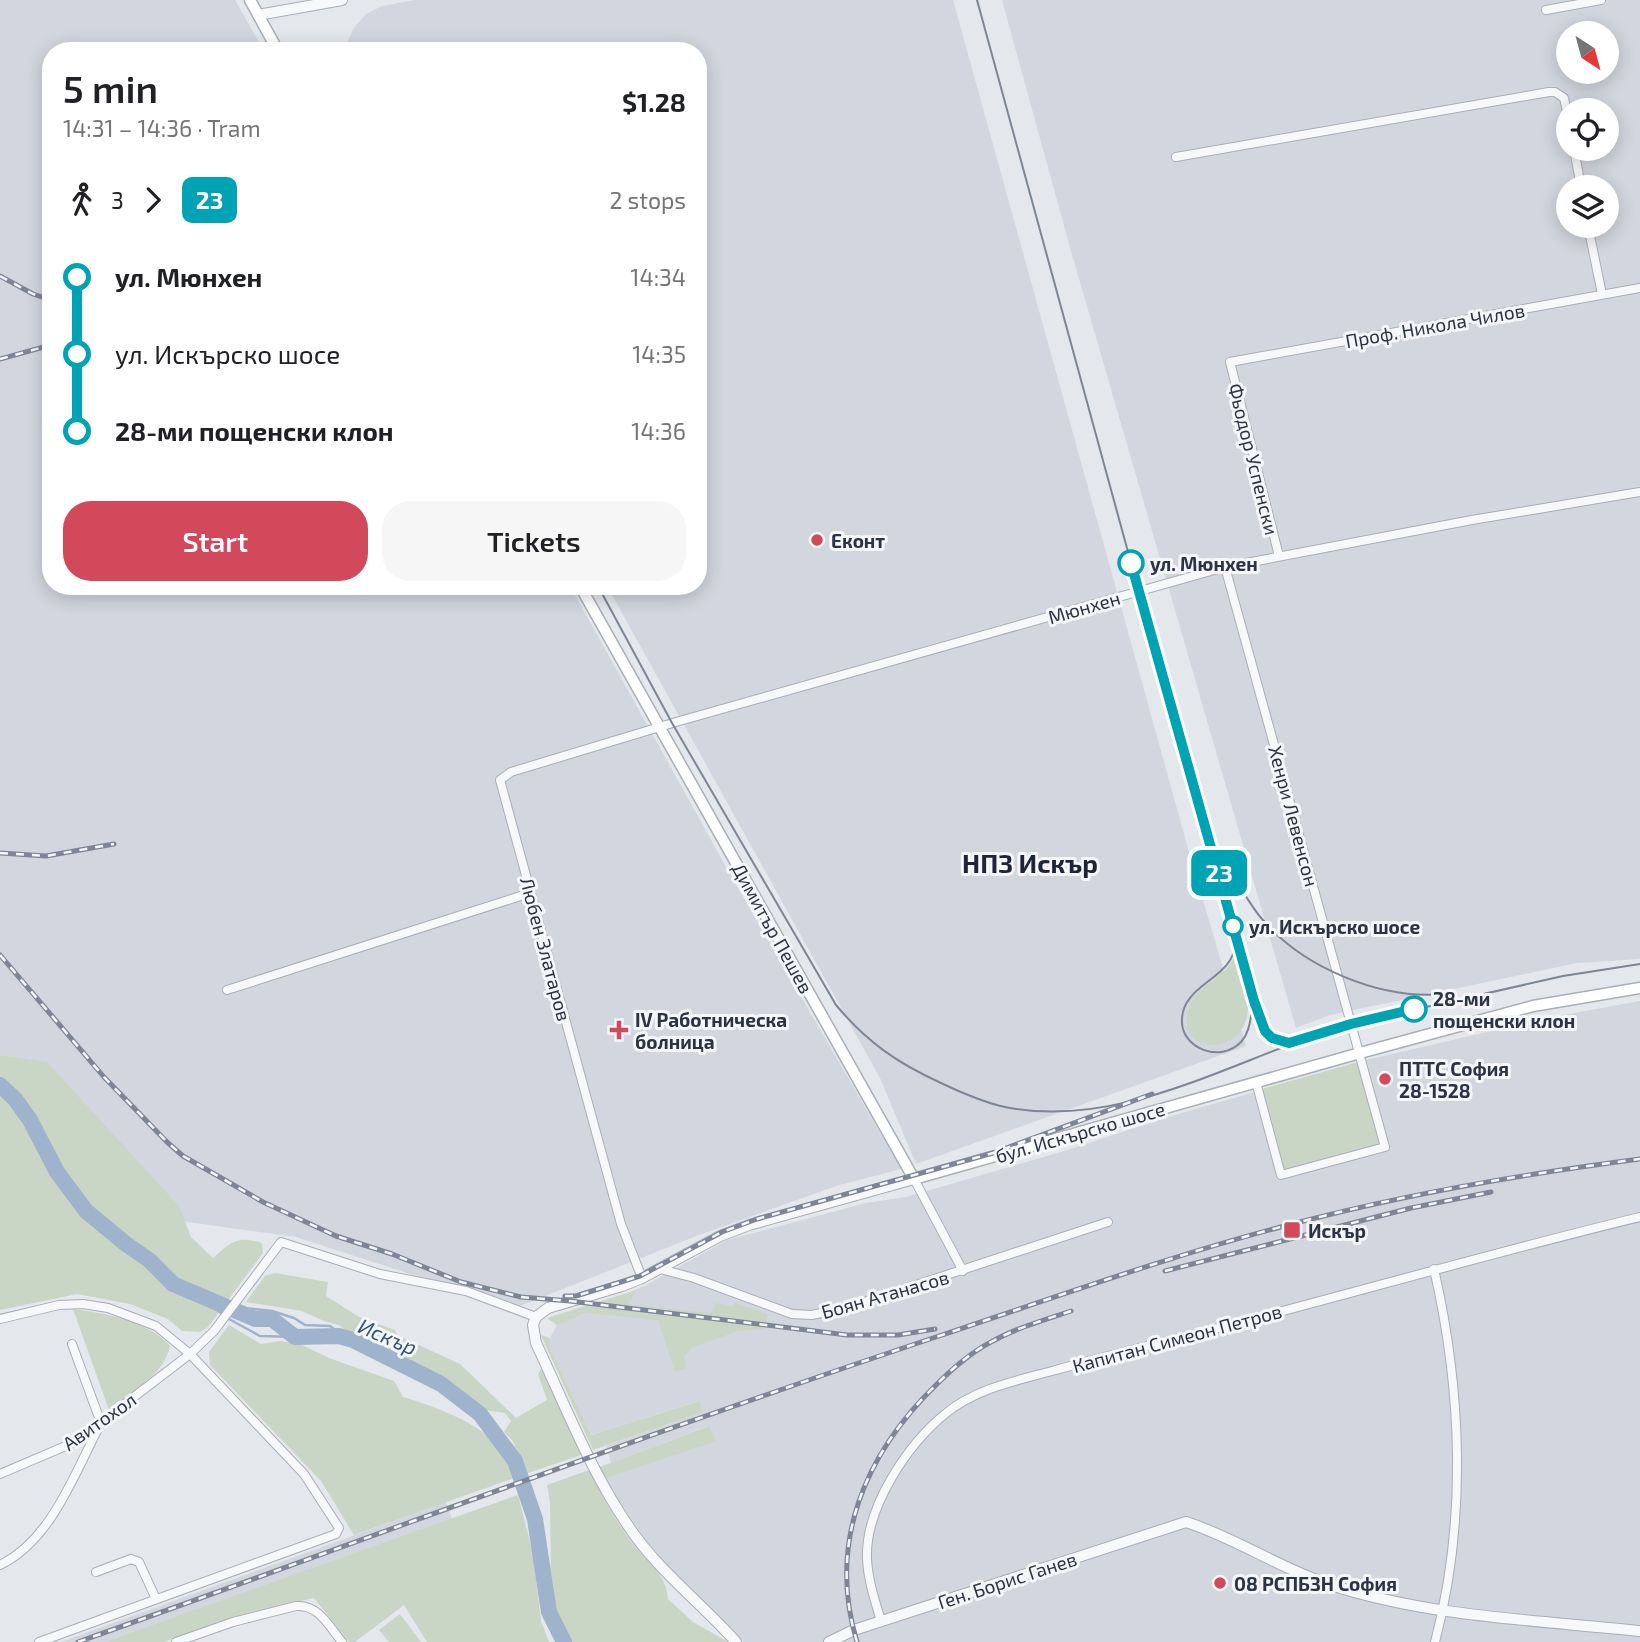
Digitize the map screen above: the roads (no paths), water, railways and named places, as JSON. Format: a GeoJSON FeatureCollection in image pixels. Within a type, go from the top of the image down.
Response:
{"type":"FeatureCollection","features":[{"type":"Feature","properties":{"kind":"main road"},"geometry":{"type":"LineString","coordinates":[[250,0],[273,42]]}},
{"type":"Feature","properties":{"kind":"main road","name":"Димитър Пешев"},"geometry":{"type":"LineString","coordinates":[[585,595],[914,1179]]}},
{"type":"Feature","properties":{"kind":"main road","name":"бул. Искърско шосе"},"geometry":{"type":"LineString","coordinates":[[914,1179],[1360,1052],[1533,1006],[1640,988]]}},
{"type":"Feature","properties":{"kind":"street"},"geometry":{"type":"LineString","coordinates":[[258,15],[342,0]]}},
{"type":"Feature","properties":{"kind":"street"},"geometry":{"type":"LineString","coordinates":[[1546,10],[1601,0]]}},
{"type":"Feature","properties":{"kind":"street"},"geometry":{"type":"LineString","coordinates":[[1176,157],[1549,92],[1555,92],[1564,98]]}},
{"type":"Feature","properties":{"kind":"street"},"geometry":{"type":"LineString","coordinates":[[1590,238],[1602,294]]}},
{"type":"Feature","properties":{"kind":"street","name":"Проф. Никола Чилов"},"geometry":{"type":"LineString","coordinates":[[1230,362],[1640,288]]}},
{"type":"Feature","properties":{"kind":"street","name":"Фьодор Успенски"},"geometry":{"type":"LineString","coordinates":[[1230,362],[1279,556]]}},
{"type":"Feature","properties":{"kind":"street","name":"Мюнхен"},"geometry":{"type":"LineString","coordinates":[[659,727],[1225,567],[1472,520],[1640,492]]}},
{"type":"Feature","properties":{"kind":"street","name":"Хенри Левенсон"},"geometry":{"type":"LineString","coordinates":[[1225,567],[1385,1147],[1282,1175],[1256,1082]]}},
{"type":"Feature","properties":{"kind":"street","name":"Любен Златаров"},"geometry":{"type":"LineString","coordinates":[[642,1278],[621,1224],[500,780],[511,772],[659,727]]}},
{"type":"Feature","properties":{"kind":"street"},"geometry":{"type":"LineString","coordinates":[[227,990],[530,893]]}},
{"type":"Feature","properties":{"kind":"street","name":"бул. Искърско шосе"},"geometry":{"type":"LineString","coordinates":[[536,1317],[556,1305],[642,1278],[720,1236],[749,1225],[914,1179]]}},
{"type":"Feature","properties":{"kind":"street","name":"Димитър Пешев"},"geometry":{"type":"LineString","coordinates":[[914,1179],[963,1271]]}},
{"type":"Feature","properties":{"kind":"street","name":"Капитан Симеон Петров"},"geometry":{"type":"LineString","coordinates":[[881,1621],[867,1558],[869,1535],[879,1506],[896,1469],[918,1440],[946,1413],[981,1392],[1434,1269],[1640,1217]]}},
{"type":"Feature","properties":{"kind":"street","name":"Боян Атанасов"},"geometry":{"type":"LineString","coordinates":[[660,1269],[694,1278],[776,1309],[802,1315],[849,1307],[1108,1222]]}},
{"type":"Feature","properties":{"kind":"street","name":"Авитохол"},"geometry":{"type":"LineString","coordinates":[[0,1474],[62,1448],[101,1423],[190,1354],[214,1331],[281,1242],[380,1274],[466,1291],[536,1317]]}},
{"type":"Feature","properties":{"kind":"street"},"geometry":{"type":"LineString","coordinates":[[1434,1269],[1445,1316],[1453,1371],[1457,1477],[1454,1544],[1444,1610],[1435,1642]]}},
{"type":"Feature","properties":{"kind":"street"},"geometry":{"type":"LineString","coordinates":[[0,1319],[59,1305],[83,1304],[108,1308],[156,1326],[190,1354],[304,1474],[339,1531],[40,1642]]}},
{"type":"Feature","properties":{"kind":"street"},"geometry":{"type":"LineString","coordinates":[[536,1317],[533,1325],[536,1343],[600,1481],[637,1539],[736,1642]]}},
{"type":"Feature","properties":{"kind":"street"},"geometry":{"type":"LineString","coordinates":[[0,1565],[22,1552],[47,1526],[101,1423],[72,1345]]}},
{"type":"Feature","properties":{"kind":"street","name":"Ген. Борис Ганев"},"geometry":{"type":"LineString","coordinates":[[830,1642],[854,1630],[1186,1522],[1276,1564],[1329,1585],[1444,1610]]}},
{"type":"Feature","properties":{"kind":"street"},"geometry":{"type":"LineString","coordinates":[[96,1572],[131,1559],[139,1562],[156,1599]]}},
{"type":"Feature","properties":{"kind":"street"},"geometry":{"type":"LineString","coordinates":[[176,1642],[233,1622],[305,1605],[321,1615],[342,1642]]}},
{"type":"Feature","properties":{"kind":"street"},"geometry":{"type":"LineString","coordinates":[[1444,1610],[1640,1631]]}},
{"type":"Feature","properties":{"kind":"waterway","name":"Искър"},"geometry":{"type":"LineString","coordinates":[[0,1085],[15,1099],[30,1120],[57,1172],[86,1211],[149,1260],[173,1284],[255,1319],[272,1319],[295,1337],[339,1336],[353,1340],[441,1384],[480,1414],[515,1461],[535,1519],[549,1612],[564,1642]]}},
{"type":"Feature","properties":{"kind":"waterway"},"geometry":{"type":"LineString","coordinates":[[195,1294],[229,1319],[260,1336],[295,1337]]}},
{"type":"Feature","properties":{"kind":"waterway"},"geometry":{"type":"LineString","coordinates":[[236,1307],[272,1311],[294,1318],[305,1325],[330,1326],[348,1339]]}},
{"type":"Feature","properties":{"kind":"tram line"},"geometry":{"type":"LineString","coordinates":[[977,0],[1254,1001],[1267,1031],[1278,1040],[1295,1043]]}},
{"type":"Feature","properties":{"kind":"tram line","name":"23"},"geometry":{"type":"LineString","coordinates":[[1131,563],[1235,935],[1265,1031],[1277,1041],[1295,1043],[1318,1033],[1414,1009]]}},
{"type":"Feature","properties":{"kind":"tram line"},"geometry":{"type":"LineString","coordinates":[[603,595],[672,723],[836,1005],[871,1041],[897,1059],[980,1100],[1005,1107],[1050,1112],[1094,1109],[1181,1086],[1309,1037],[1351,1024],[1563,976],[1640,964]]}},
{"type":"Feature","properties":{"kind":"tram line"},"geometry":{"type":"LineString","coordinates":[[1217,846],[1255,911],[1279,937],[1299,952],[1321,966],[1370,986],[1420,995],[1444,994]]}},
{"type":"Feature","properties":{"kind":"tram line"},"geometry":{"type":"LineString","coordinates":[[1235,942],[1233,954],[1227,964],[1199,988],[1185,1007],[1182,1019],[1187,1038],[1203,1050],[1223,1052],[1232,1049],[1247,1033],[1254,1002]]}},
{"type":"Feature","properties":{"kind":"railway"},"geometry":{"type":"LineString","coordinates":[[0,276],[42,297]]}},
{"type":"Feature","properties":{"kind":"railway"},"geometry":{"type":"LineString","coordinates":[[0,359],[42,347]]}},
{"type":"Feature","properties":{"kind":"railway"},"geometry":{"type":"LineString","coordinates":[[0,853],[46,856],[114,844]]}},
{"type":"Feature","properties":{"kind":"railway"},"geometry":{"type":"LineString","coordinates":[[0,955],[104,1077],[183,1156],[263,1202],[336,1236],[392,1254],[461,1282],[521,1297],[847,1335],[898,1335],[935,1329]]}},
{"type":"Feature","properties":{"kind":"railway"},"geometry":{"type":"LineString","coordinates":[[565,1296],[576,1296],[640,1276],[722,1232],[757,1219],[993,1153],[1152,1094]]}},
{"type":"Feature","properties":{"kind":"railway"},"geometry":{"type":"LineString","coordinates":[[78,1642],[723,1410],[1203,1249],[1335,1213],[1421,1194],[1640,1159]]}},
{"type":"Feature","properties":{"kind":"railway"},"geometry":{"type":"LineString","coordinates":[[1165,1271],[1411,1208],[1491,1192]]}},
{"type":"Feature","properties":{"kind":"railway"},"geometry":{"type":"LineString","coordinates":[[857,1642],[849,1605],[847,1570],[850,1535],[859,1502],[889,1440],[936,1385],[983,1346],[1030,1325],[1071,1311]]}},
{"type":"Feature","properties":{"kind":"place","name":"Еконт"},"geometry":{"type":"Point","coordinates":[817,540]}},
{"type":"Feature","properties":{"kind":"place","name":"ул. Мюнхен"},"geometry":{"type":"Point","coordinates":[1131,563]}},
{"type":"Feature","properties":{"kind":"place","name":"ул. Искърско шосе"},"geometry":{"type":"Point","coordinates":[1233,926]}},
{"type":"Feature","properties":{"kind":"place","name":"28-ми пощенски клон"},"geometry":{"type":"Point","coordinates":[1414,1009]}},
{"type":"Feature","properties":{"kind":"place","name":"IV Работническа болница"},"geometry":{"type":"Point","coordinates":[619,1030]}},
{"type":"Feature","properties":{"kind":"place","name":"ПТТС София 28-1528"},"geometry":{"type":"Point","coordinates":[1385,1079]}},
{"type":"Feature","properties":{"kind":"place","name":"Искър"},"geometry":{"type":"Point","coordinates":[1292,1230]}},
{"type":"Feature","properties":{"kind":"place","name":"08 РСПБЗН София"},"geometry":{"type":"Point","coordinates":[1220,1583]}},
{"type":"Feature","properties":{"kind":"district","name":"НПЗ Искър"},"geometry":{"type":"Point","coordinates":[1030,862]}}]}
